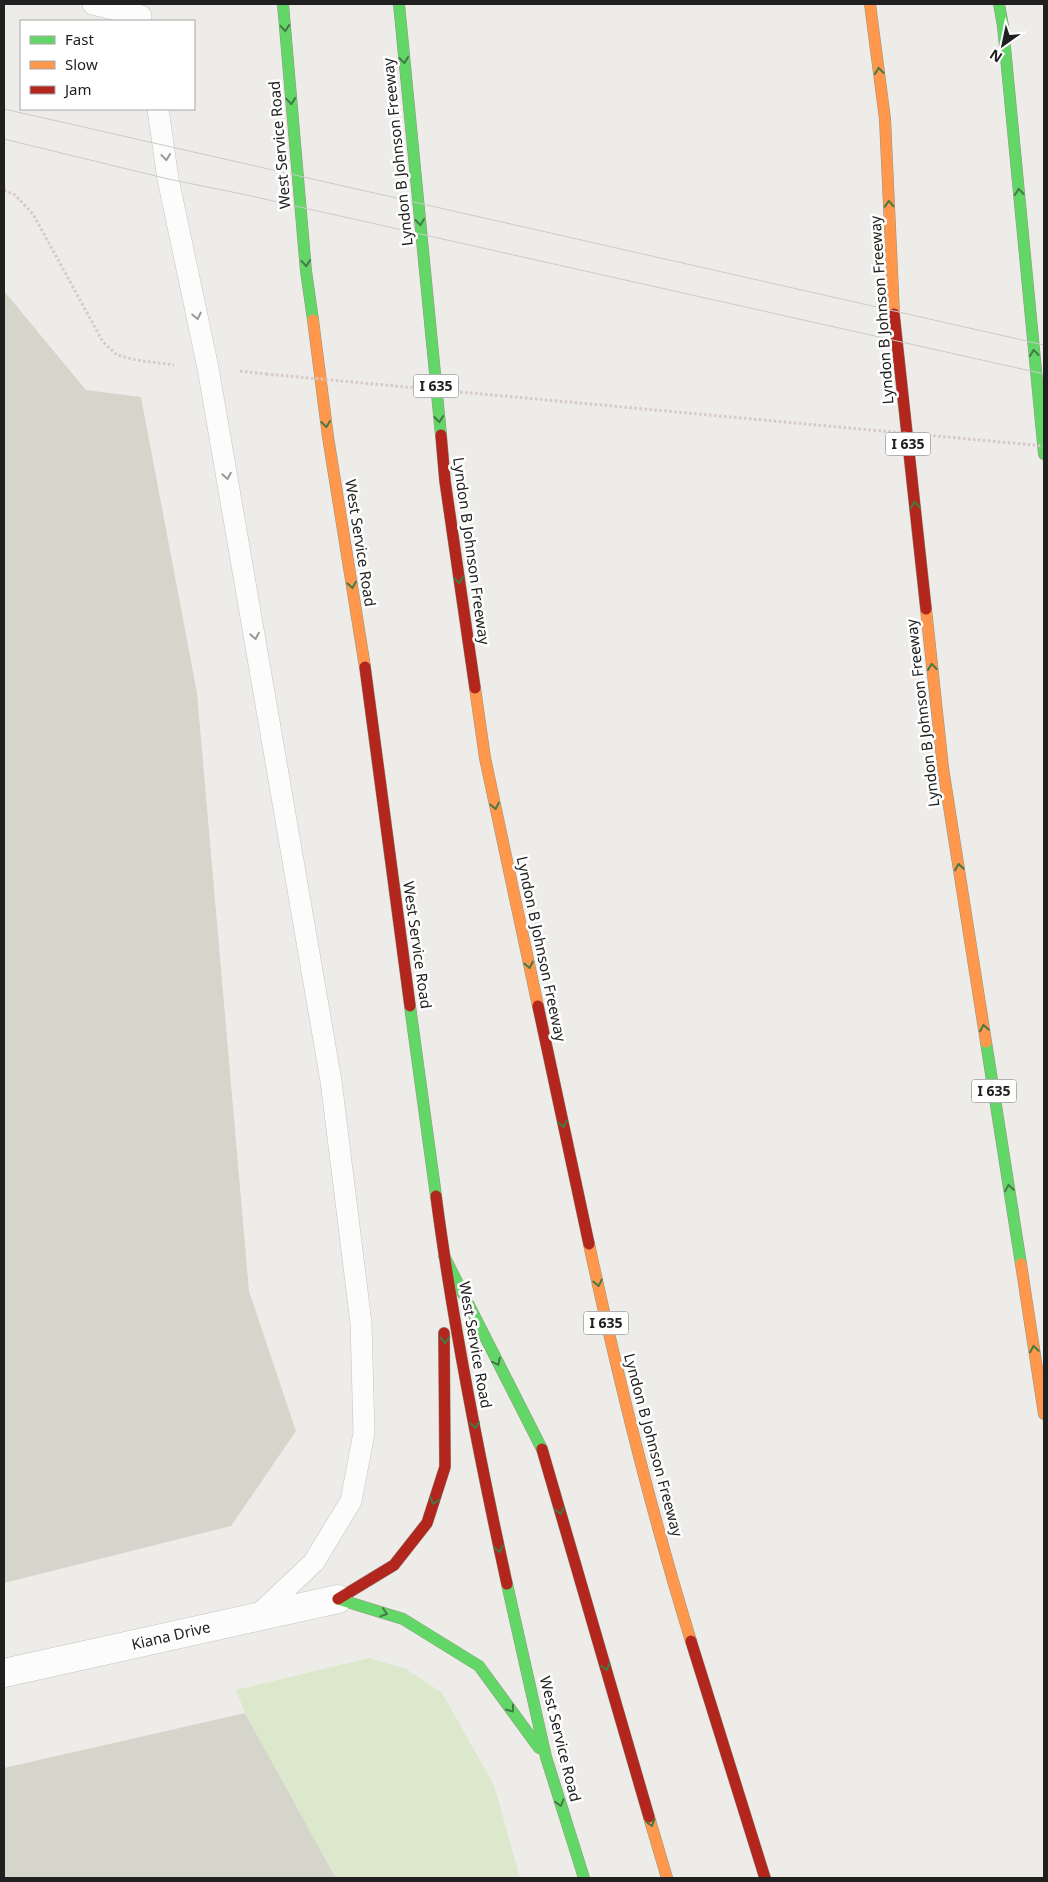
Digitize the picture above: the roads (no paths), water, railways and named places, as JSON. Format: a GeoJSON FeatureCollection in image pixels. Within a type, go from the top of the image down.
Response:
{"type":"FeatureCollection","features":[{"type":"Feature","properties":{"kind":"main road","name":"West Service Road"},"geometry":{"type":"LineString","coordinates":[[283,4],[306,271],[328,437],[360,634],[444,1256],[489,1502],[546,1757],[584,1878]]}},
{"type":"Feature","properties":{"kind":"main road","name":"Lyndon B Johnson Freeway"},"geometry":{"type":"LineString","coordinates":[[399,4],[445,481],[485,758],[613,1354],[674,1586],[765,1878]]}},
{"type":"Feature","properties":{"kind":"main road","name":"Lyndon B Johnson Freeway"},"geometry":{"type":"LineString","coordinates":[[870,4],[885,119],[894,312],[943,768],[1044,1414]]}},
{"type":"Feature","properties":{"kind":"main road"},"geometry":{"type":"LineString","coordinates":[[999,4],[1003,26],[1044,454]]}},
{"type":"Feature","properties":{"kind":"main road"},"geometry":{"type":"LineString","coordinates":[[1003,4],[1003,26]]}},
{"type":"Feature","properties":{"kind":"main road"},"geometry":{"type":"LineString","coordinates":[[338,1598],[394,1565],[427,1523],[445,1467],[444,1256]]}},
{"type":"Feature","properties":{"kind":"main road"},"geometry":{"type":"LineString","coordinates":[[444,1256],[543,1452],[667,1878]]}},
{"type":"Feature","properties":{"kind":"main road"},"geometry":{"type":"LineString","coordinates":[[338,1598],[403,1619],[479,1666],[546,1757]]}},
{"type":"Feature","properties":{"kind":"street","name":"Kiana Drive"},"geometry":{"type":"LineString","coordinates":[[4,1673],[338,1598]]}},
{"type":"Feature","properties":{"kind":"lane"},"geometry":{"type":"LineString","coordinates":[[93,4],[142,14]]}},
{"type":"Feature","properties":{"kind":"lane"},"geometry":{"type":"LineString","coordinates":[[158,110],[168,179],[208,368],[332,1081],[361,1323],[364,1433],[351,1501],[314,1562],[257,1616]]}},
{"type":"Feature","properties":{"kind":"tram line"},"geometry":{"type":"LineString","coordinates":[[4,109],[1044,345]]}},
{"type":"Feature","properties":{"kind":"tram line"},"geometry":{"type":"LineString","coordinates":[[4,139],[168,179],[1044,374]]}}]}
